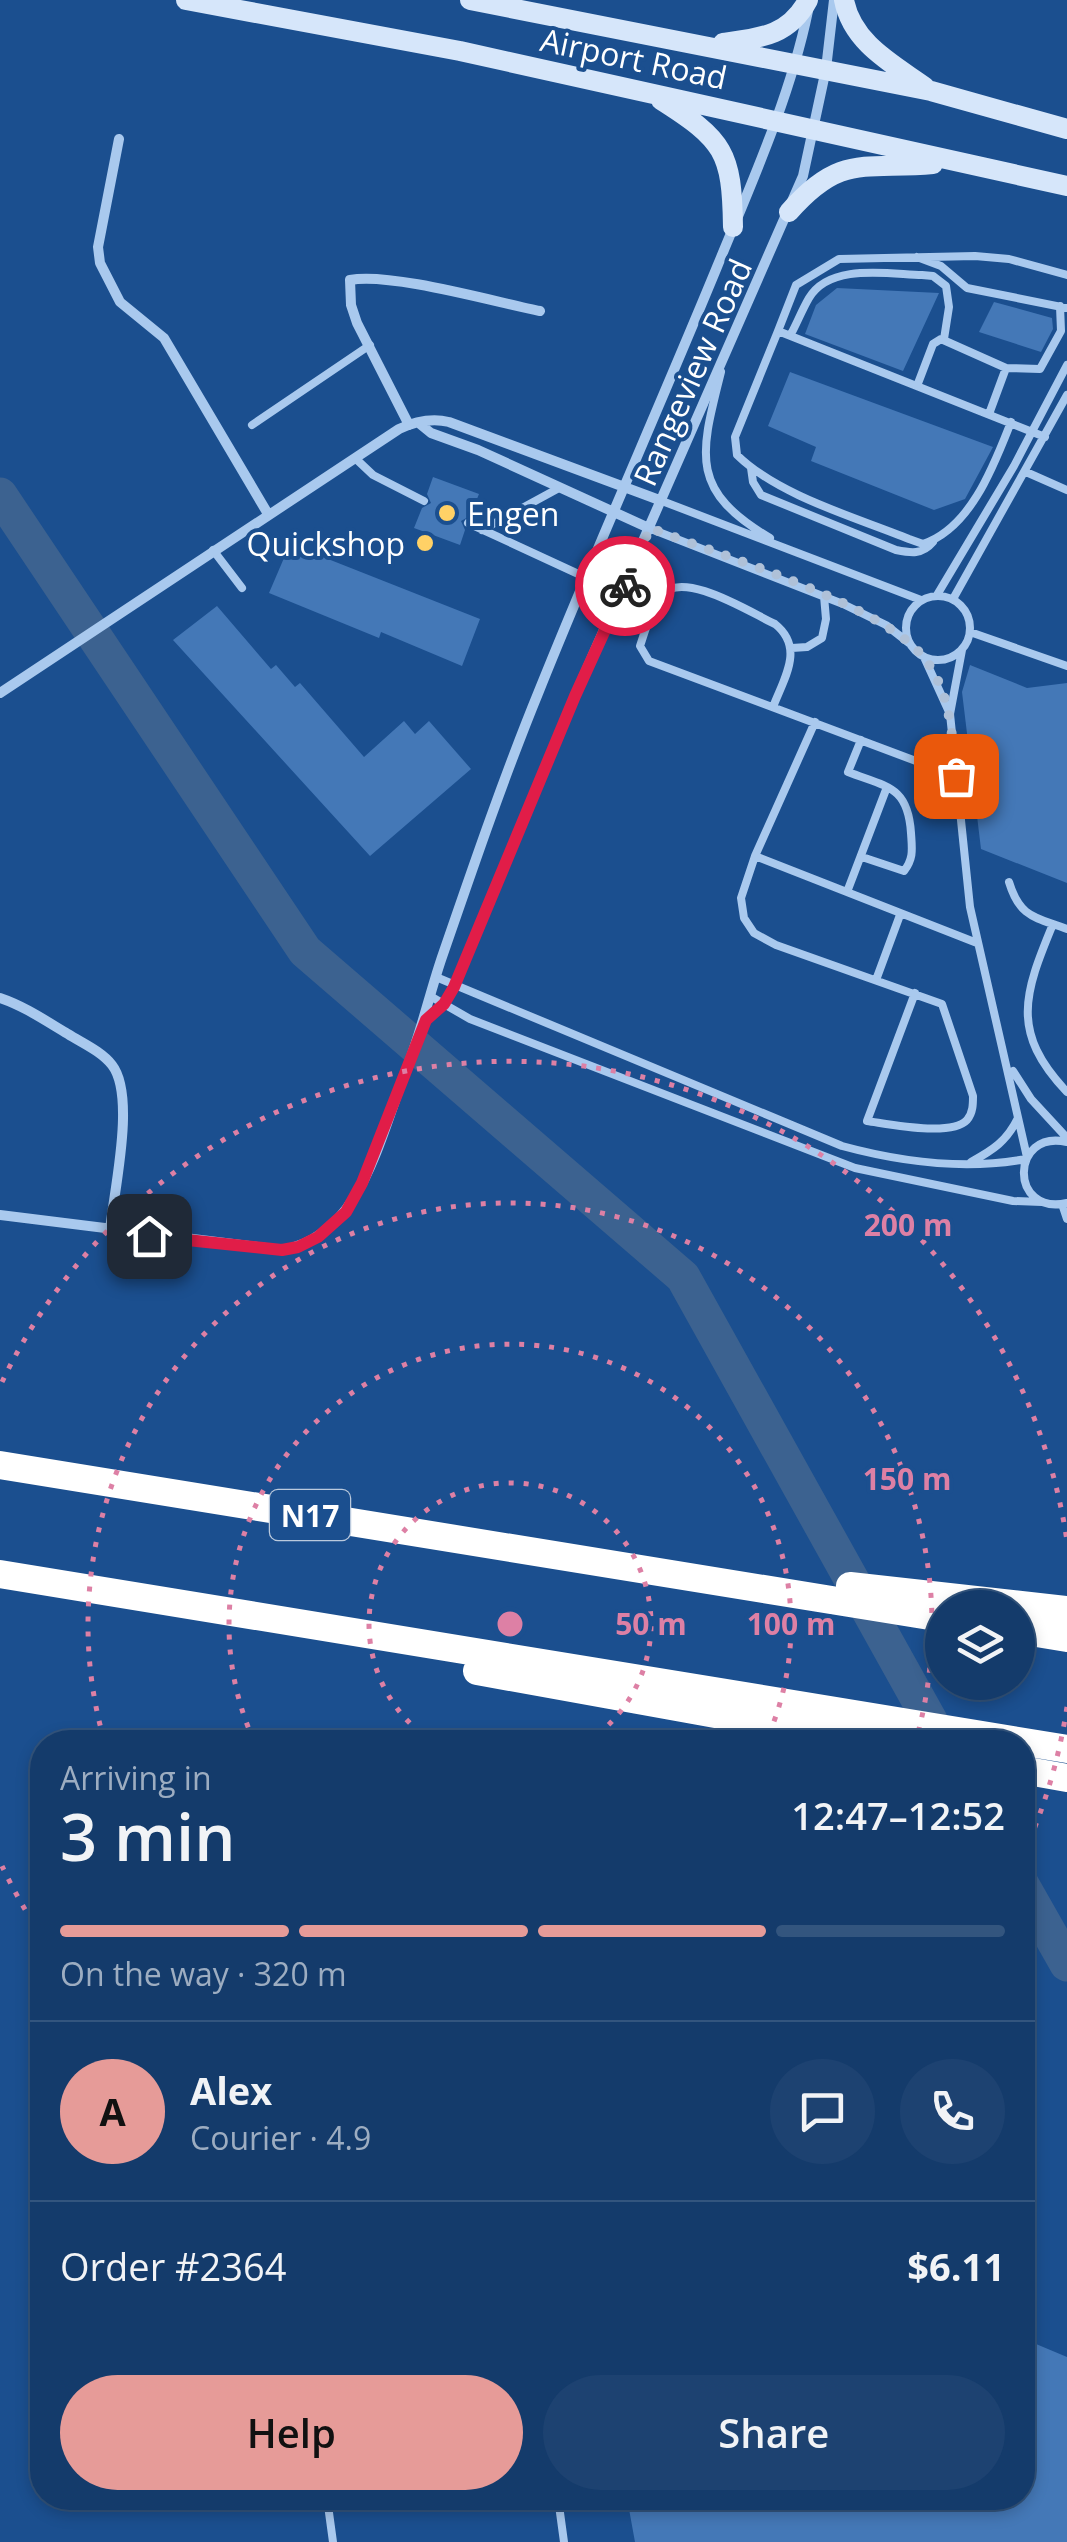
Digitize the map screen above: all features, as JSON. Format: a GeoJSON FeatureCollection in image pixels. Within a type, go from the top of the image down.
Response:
{"type":"FeatureCollection","features":[{"type":"Feature","properties":{"kind":"highway","name":"N17"},"geometry":{"type":"LineString","coordinates":[[0,1465],[619,1566],[841,1594],[925,1615]]}},
{"type":"Feature","properties":{"kind":"highway"},"geometry":{"type":"LineString","coordinates":[[0,1574],[954,1730]]}},
{"type":"Feature","properties":{"kind":"highway"},"geometry":{"type":"LineString","coordinates":[[0,1583],[804,1730]]}},
{"type":"Feature","properties":{"kind":"highway"},"geometry":{"type":"LineString","coordinates":[[841,1594],[893,1590],[1067,1610]]}},
{"type":"Feature","properties":{"kind":"highway"},"geometry":{"type":"LineString","coordinates":[[1035,1633],[1067,1638]]}},
{"type":"Feature","properties":{"kind":"highway"},"geometry":{"type":"LineString","coordinates":[[1035,1744],[1067,1749]]}},
{"type":"Feature","properties":{"kind":"highway"},"geometry":{"type":"LineString","coordinates":[[1035,1772],[1067,1778]]}},
{"type":"Feature","properties":{"kind":"main road","name":"Airport Road"},"geometry":{"type":"LineString","coordinates":[[186,0],[646,90],[1067,186]]}},
{"type":"Feature","properties":{"kind":"main road","name":"Airport Road"},"geometry":{"type":"LineString","coordinates":[[470,0],[931,91],[1067,128]]}},
{"type":"Feature","properties":{"kind":"main road"},"geometry":{"type":"LineString","coordinates":[[706,45],[775,34],[798,17],[809,0]]}},
{"type":"Feature","properties":{"kind":"main road"},"geometry":{"type":"LineString","coordinates":[[844,0],[850,20],[869,46],[931,91]]}},
{"type":"Feature","properties":{"kind":"main road"},"geometry":{"type":"LineString","coordinates":[[646,90],[700,127],[721,150],[731,171],[733,227]]}},
{"type":"Feature","properties":{"kind":"main road"},"geometry":{"type":"LineString","coordinates":[[789,212],[808,191],[844,169],[965,162]]}},
{"type":"Feature","properties":{"kind":"street","name":"Rangeview Road"},"geometry":{"type":"LineString","coordinates":[[110,1230],[263,1250],[298,1247],[340,1220],[354,1198],[426,1020],[436,977],[538,692],[774,120],[809,0]]}},
{"type":"Feature","properties":{"kind":"street","name":"Rangeview Road"},"geometry":{"type":"LineString","coordinates":[[426,1020],[444,1004],[454,987],[575,696],[804,176],[826,69],[834,0]]}},
{"type":"Feature","properties":{"kind":"street"},"geometry":{"type":"LineString","coordinates":[[119,139],[98,248],[100,263],[120,302],[158,331],[174,354],[268,514]]}},
{"type":"Feature","properties":{"kind":"street"},"geometry":{"type":"LineString","coordinates":[[540,311],[391,282],[363,278],[348,282],[354,316],[414,424],[650,528]]}},
{"type":"Feature","properties":{"kind":"street"},"geometry":{"type":"LineString","coordinates":[[0,694],[268,514],[414,424],[429,420],[449,422],[662,502]]}},
{"type":"Feature","properties":{"kind":"street"},"geometry":{"type":"LineString","coordinates":[[0,998],[25,1008],[112,1065],[124,1100],[110,1230],[0,1215]]}},
{"type":"Feature","properties":{"kind":"lane"},"geometry":{"type":"LineString","coordinates":[[913,255],[941,266],[967,288],[1063,307],[1062,331],[1040,369],[1006,368],[944,340],[933,344],[917,386]]}},
{"type":"Feature","properties":{"kind":"lane"},"geometry":{"type":"LineString","coordinates":[[1012,422],[984,484],[949,532],[924,544],[791,490],[750,468],[737,455],[736,437],[796,285],[830,263],[844,258],[913,255],[1010,259],[1067,275]]}},
{"type":"Feature","properties":{"kind":"lane"},"geometry":{"type":"LineString","coordinates":[[830,263],[846,274]]}},
{"type":"Feature","properties":{"kind":"lane"},"geometry":{"type":"LineString","coordinates":[[791,334],[810,296],[833,278],[846,274],[922,274],[938,278],[946,286],[944,340]]}},
{"type":"Feature","properties":{"kind":"lane"},"geometry":{"type":"LineString","coordinates":[[778,331],[1045,437]]}},
{"type":"Feature","properties":{"kind":"lane"},"geometry":{"type":"LineString","coordinates":[[252,425],[370,345]]}},
{"type":"Feature","properties":{"kind":"lane"},"geometry":{"type":"LineString","coordinates":[[724,358],[706,428],[707,472],[713,490],[742,522],[788,549]]}},
{"type":"Feature","properties":{"kind":"lane"},"geometry":{"type":"LineString","coordinates":[[937,595],[1067,365]]}},
{"type":"Feature","properties":{"kind":"lane"},"geometry":{"type":"LineString","coordinates":[[989,414],[1006,368]]}},
{"type":"Feature","properties":{"kind":"lane"},"geometry":{"type":"LineString","coordinates":[[953,599],[1067,395]]}},
{"type":"Feature","properties":{"kind":"lane"},"geometry":{"type":"LineString","coordinates":[[355,458],[373,475],[424,501]]}},
{"type":"Feature","properties":{"kind":"lane"},"geometry":{"type":"LineString","coordinates":[[750,468],[761,495],[896,550],[927,550],[934,540]]}},
{"type":"Feature","properties":{"kind":"lane"},"geometry":{"type":"LineString","coordinates":[[1026,472],[1067,490]]}},
{"type":"Feature","properties":{"kind":"lane"},"geometry":{"type":"LineString","coordinates":[[482,530],[560,488]]}},
{"type":"Feature","properties":{"kind":"lane"},"geometry":{"type":"LineString","coordinates":[[662,502],[921,600]]}},
{"type":"Feature","properties":{"kind":"lane"},"geometry":{"type":"LineString","coordinates":[[468,523],[587,578]]}},
{"type":"Feature","properties":{"kind":"lane"},"geometry":{"type":"LineString","coordinates":[[650,528],[824,596],[886,625],[924,657],[950,714]]}},
{"type":"Feature","properties":{"kind":"lane"},"geometry":{"type":"LineString","coordinates":[[213,550],[242,588]]}},
{"type":"Feature","properties":{"kind":"lane"},"geometry":{"type":"LineString","coordinates":[[773,707],[791,660],[788,636],[775,624],[688,585],[676,586],[661,596],[641,643],[642,654],[649,661],[956,776]]}},
{"type":"Feature","properties":{"kind":"lane"},"geometry":{"type":"LineString","coordinates":[[909,643],[908,614],[921,600],[937,595],[953,599],[967,613],[970,632],[962,650],[950,714],[970,907],[1008,1064],[1026,1158],[1024,1179],[1027,1188],[1042,1202]]}},
{"type":"Feature","properties":{"kind":"lane"},"geometry":{"type":"LineString","coordinates":[[792,648],[807,647],[822,638],[826,619],[824,596]]}},
{"type":"Feature","properties":{"kind":"lane"},"geometry":{"type":"LineString","coordinates":[[970,632],[1067,666]]}},
{"type":"Feature","properties":{"kind":"lane"},"geometry":{"type":"LineString","coordinates":[[924,657],[944,660],[962,650]]}},
{"type":"Feature","properties":{"kind":"lane"},"geometry":{"type":"LineString","coordinates":[[815,722],[755,856],[741,904],[754,934],[915,993],[942,1004],[967,1078],[972,1109],[967,1120],[958,1126],[908,1127],[867,1121],[915,993]]}},
{"type":"Feature","properties":{"kind":"lane"},"geometry":{"type":"LineString","coordinates":[[861,740],[848,772],[887,787],[909,808],[913,857],[904,872],[862,857]]}},
{"type":"Feature","properties":{"kind":"lane"},"geometry":{"type":"LineString","coordinates":[[847,892],[887,787]]}},
{"type":"Feature","properties":{"kind":"lane"},"geometry":{"type":"LineString","coordinates":[[755,856],[976,943]]}},
{"type":"Feature","properties":{"kind":"lane"},"geometry":{"type":"LineString","coordinates":[[1009,882],[1014,899],[1025,914],[1067,929]]}},
{"type":"Feature","properties":{"kind":"lane"},"geometry":{"type":"LineString","coordinates":[[876,980],[900,915]]}},
{"type":"Feature","properties":{"kind":"lane"},"geometry":{"type":"LineString","coordinates":[[1053,924],[1025,1002],[1026,1028],[1044,1066],[1067,1092]]}},
{"type":"Feature","properties":{"kind":"lane"},"geometry":{"type":"LineString","coordinates":[[436,977],[842,1146],[876,1155],[967,1164],[1026,1158],[1046,1141],[1067,1140]]}},
{"type":"Feature","properties":{"kind":"lane"},"geometry":{"type":"LineString","coordinates":[[430,996],[470,1019],[854,1168],[1012,1201],[1064,1203],[1067,1219]]}},
{"type":"Feature","properties":{"kind":"lane"},"geometry":{"type":"LineString","coordinates":[[1008,1064],[1067,1140]]}},
{"type":"Feature","properties":{"kind":"lane"},"geometry":{"type":"LineString","coordinates":[[967,1164],[994,1150],[1010,1136],[1018,1117]]}},
{"type":"Feature","properties":{"kind":"lane"},"geometry":{"type":"LineString","coordinates":[[329,2510],[333,2542]]}},
{"type":"Feature","properties":{"kind":"lane"},"geometry":{"type":"LineString","coordinates":[[560,2510],[564,2542]]}},
{"type":"Feature","properties":{"kind":"building"},"geometry":{"type":"Polygon","coordinates":[[[837,288],[939,293],[903,371],[805,334],[816,305],[837,288]]]}},
{"type":"Feature","properties":{"kind":"building"},"geometry":{"type":"Polygon","coordinates":[[[994,302],[1052,318],[1053,329],[1041,352],[979,332],[994,302]]]}},
{"type":"Feature","properties":{"kind":"building"},"geometry":{"type":"Polygon","coordinates":[[[790,372],[993,447],[965,499],[934,510],[811,461],[816,447],[768,426],[790,372]]]}},
{"type":"Feature","properties":{"kind":"building"},"geometry":{"type":"Polygon","coordinates":[[[433,477],[479,494],[470,516],[461,521],[465,530],[460,545],[414,528],[422,508],[431,503],[427,494],[433,477]]]}},
{"type":"Feature","properties":{"kind":"building"},"geometry":{"type":"Polygon","coordinates":[[[290,544],[480,619],[462,666],[381,632],[379,638],[269,593],[290,544]]]}},
{"type":"Feature","properties":{"kind":"building"},"geometry":{"type":"Polygon","coordinates":[[[217,606],[271,669],[276,665],[295,687],[300,683],[364,757],[404,721],[415,734],[429,721],[471,769],[370,856],[173,640],[217,606]]]}},
{"type":"Feature","properties":{"kind":"building"},"geometry":{"type":"Polygon","coordinates":[[[970,665],[1027,688],[1067,683],[1067,883],[981,849],[962,692],[970,665]]]}},
{"type":"Feature","properties":{"kind":"building"},"geometry":{"type":"Polygon","coordinates":[[[1035,2346],[1067,2357],[1067,2542],[635,2542],[629,2510],[1035,2510],[1035,2346]]]}},
{"type":"Feature","properties":{"kind":"waterway"},"geometry":{"type":"LineString","coordinates":[[0,495],[305,951],[683,1277],[935,1730]]}},
{"type":"Feature","properties":{"kind":"waterway"},"geometry":{"type":"LineString","coordinates":[[1035,1908],[1067,1964]]}},
{"type":"Feature","properties":{"kind":"way so far"},"geometry":{"type":"LineString","coordinates":[[625,586],[650,528],[843,604],[886,625],[924,657],[937,681],[950,714],[956,776]]}},
{"type":"Feature","properties":{"kind":"place","name":"Engen"},"geometry":{"type":"Point","coordinates":[447,513]}},
{"type":"Feature","properties":{"kind":"place","name":"Quickshop"},"geometry":{"type":"Point","coordinates":[425,543]}},
{"type":"Feature","properties":{"kind":"route"},"geometry":{"type":"LineString","coordinates":[[149,1236],[282,1250],[318,1237],[346,1212],[362,1183],[426,1020],[444,1004],[454,987],[625,586]]}}]}
